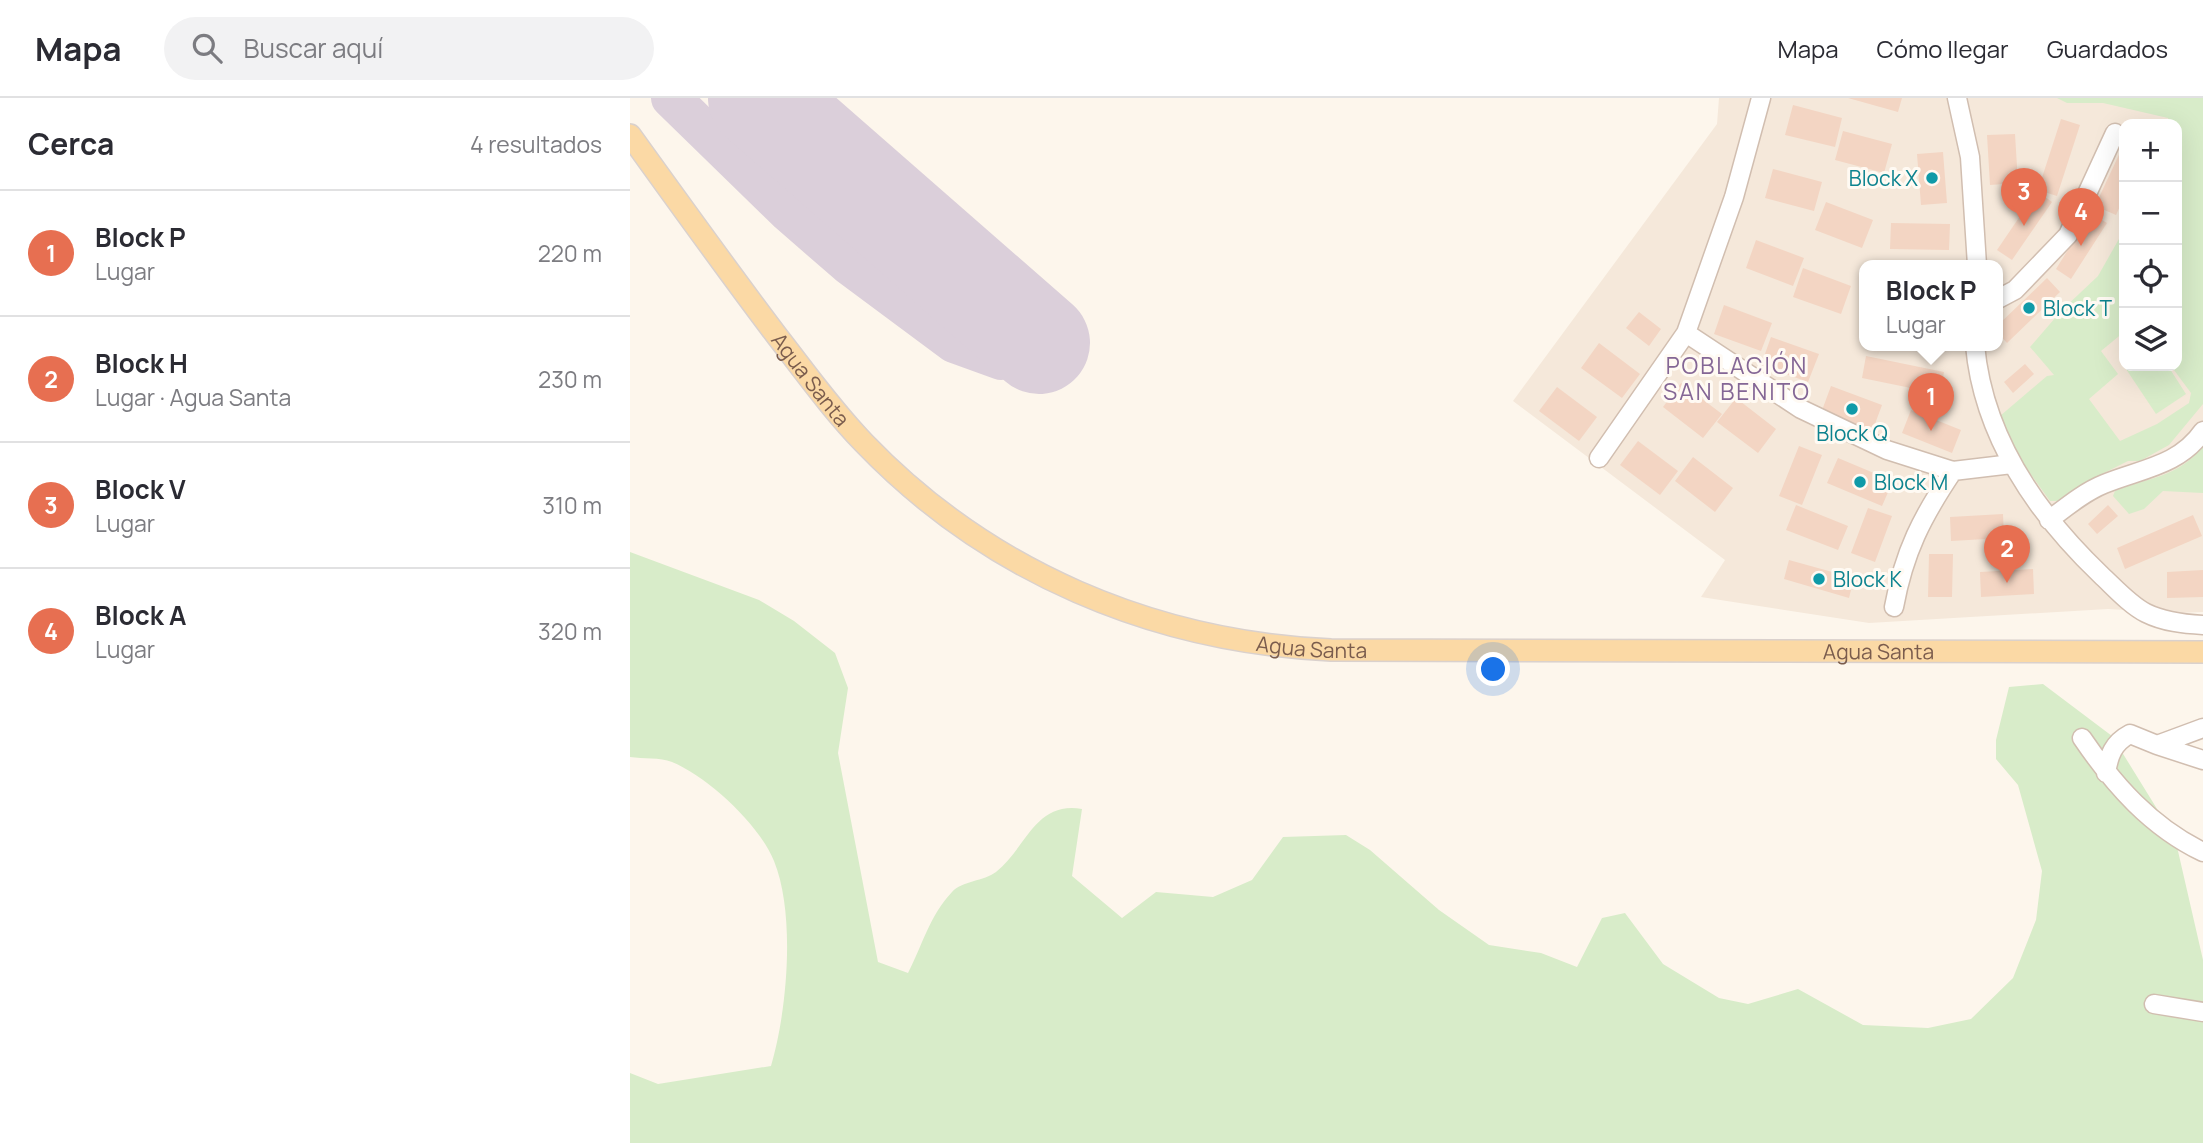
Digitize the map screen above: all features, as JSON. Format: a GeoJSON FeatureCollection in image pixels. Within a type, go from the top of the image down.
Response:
{"type":"FeatureCollection","features":[{"type":"Feature","properties":{"kind":"main road","name":"Agua Santa"},"geometry":{"type":"LineString","coordinates":[[630,135],[814,384],[890,469],[947,517],[1007,557],[1068,589],[1132,615],[1205,635],[1249,643],[1331,650],[2203,652]]}},
{"type":"Feature","properties":{"kind":"street"},"geometry":{"type":"LineString","coordinates":[[1599,458],[1686,333],[1734,197],[1761,98]]}},
{"type":"Feature","properties":{"kind":"street"},"geometry":{"type":"LineString","coordinates":[[1957,98],[1970,157],[1978,260]]}},
{"type":"Feature","properties":{"kind":"street"},"geometry":{"type":"LineString","coordinates":[[2003,296],[2015,289],[2068,235],[2115,133]]}},
{"type":"Feature","properties":{"kind":"street"},"geometry":{"type":"LineString","coordinates":[[1686,333],[1778,396],[1824,422],[1887,450],[1953,471],[2012,464]]}},
{"type":"Feature","properties":{"kind":"street"},"geometry":{"type":"LineString","coordinates":[[1976,351],[1985,399],[2012,464],[2049,520],[2076,551],[2145,612],[2179,624],[2203,625]]}},
{"type":"Feature","properties":{"kind":"street"},"geometry":{"type":"LineString","coordinates":[[2049,520],[2101,485],[2156,468],[2178,456],[2203,431]]}},
{"type":"Feature","properties":{"kind":"street"},"geometry":{"type":"LineString","coordinates":[[1894,607],[1902,565],[1916,528],[1953,471]]}},
{"type":"Feature","properties":{"kind":"street"},"geometry":{"type":"LineString","coordinates":[[2157,745],[2203,728]]}},
{"type":"Feature","properties":{"kind":"street"},"geometry":{"type":"LineString","coordinates":[[2106,773],[2108,759],[2118,740],[2130,734],[2203,760]]}},
{"type":"Feature","properties":{"kind":"street"},"geometry":{"type":"LineString","coordinates":[[2082,738],[2124,795],[2187,844],[2203,852]]}},
{"type":"Feature","properties":{"kind":"street"},"geometry":{"type":"LineString","coordinates":[[2154,1004],[2203,1012]]}},
{"type":"Feature","properties":{"kind":"shaded area"},"geometry":{"type":"Polygon","coordinates":[[[1719,98],[2203,98],[2203,612],[2108,609],[1869,623],[1701,597],[1725,560],[1513,401],[1717,124],[1719,98]]]}},
{"type":"Feature","properties":{"kind":"green space"},"geometry":{"type":"Polygon","coordinates":[[[2057,98],[2203,98],[2203,404],[2169,445],[2140,461],[2128,461],[2084,483],[2059,501],[2050,501],[2017,455],[2000,416],[2047,376],[2054,375],[2030,347],[2062,310],[2098,276],[2119,239],[2119,336],[2101,351],[2118,374],[2089,399],[2120,441],[2157,424],[2189,403],[2191,393],[2175,371],[2182,371],[2182,119],[2168,119],[2103,103],[2067,103],[2057,98]]]}},
{"type":"Feature","properties":{"kind":"green space"},"geometry":{"type":"Polygon","coordinates":[[[2127,371],[2171,371],[2186,394],[2156,414],[2127,371]]]}},
{"type":"Feature","properties":{"kind":"green space"},"geometry":{"type":"Polygon","coordinates":[[[2203,446],[2203,493],[2163,491],[2144,509],[2129,514],[2113,496],[2115,491],[2173,471],[2203,446]]]}},
{"type":"Feature","properties":{"kind":"green space"},"geometry":{"type":"Polygon","coordinates":[[[630,552],[759,600],[794,621],[835,653],[848,688],[838,753],[878,962],[908,973],[932,921],[952,892],[996,872],[1042,819],[1066,808],[1082,809],[1072,876],[1122,918],[1156,892],[1213,897],[1252,880],[1283,837],[1346,835],[1370,850],[1439,910],[1489,945],[1541,953],[1577,967],[1602,918],[1625,913],[1663,964],[1719,998],[1748,1004],[1798,989],[1863,1025],[1928,1028],[1971,1019],[2013,978],[2036,920],[2042,871],[2018,785],[1996,759],[1996,740],[2009,687],[2043,684],[2112,736],[2175,838],[2203,960],[2203,1143],[630,1143],[630,1073],[658,1084],[771,1066],[785,992],[787,935],[781,883],[774,861],[745,817],[716,790],[686,769],[667,760],[630,757],[630,552]]]}},
{"type":"Feature","properties":{"kind":"building"},"geometry":{"type":"Polygon","coordinates":[[[1848,98],[1902,98],[1898,112],[1848,98]]]}},
{"type":"Feature","properties":{"kind":"building"},"geometry":{"type":"Polygon","coordinates":[[[1793,105],[1842,118],[1835,147],[1785,135],[1793,105]]]}},
{"type":"Feature","properties":{"kind":"building"},"geometry":{"type":"Polygon","coordinates":[[[2061,119],[2080,125],[2057,196],[2038,190],[2061,119]]]}},
{"type":"Feature","properties":{"kind":"building"},"geometry":{"type":"Polygon","coordinates":[[[1843,131],[1892,144],[1884,173],[1835,160],[1843,131]]]}},
{"type":"Feature","properties":{"kind":"building"},"geometry":{"type":"Polygon","coordinates":[[[2015,134],[2018,183],[1990,185],[1987,135],[2015,134]]]}},
{"type":"Feature","properties":{"kind":"building","name":"Block X"},"geometry":{"type":"Polygon","coordinates":[[[1943,152],[1947,203],[1921,205],[1917,154],[1943,152]]]}},
{"type":"Feature","properties":{"kind":"building"},"geometry":{"type":"Polygon","coordinates":[[[2119,155],[2119,209],[2116,215],[2095,206],[2119,155]]]}},
{"type":"Feature","properties":{"kind":"building"},"geometry":{"type":"Polygon","coordinates":[[[1773,169],[1822,182],[1814,211],[1765,198],[1773,169]]]}},
{"type":"Feature","properties":{"kind":"building"},"geometry":{"type":"Polygon","coordinates":[[[2037,191],[2052,202],[2012,260],[1997,250],[2037,191]]]}},
{"type":"Feature","properties":{"kind":"building"},"geometry":{"type":"Polygon","coordinates":[[[1826,202],[1873,220],[1862,248],[1815,230],[1826,202]]]}},
{"type":"Feature","properties":{"kind":"building"},"geometry":{"type":"Polygon","coordinates":[[[2091,213],[2107,223],[2071,279],[2056,269],[2091,213]]]}},
{"type":"Feature","properties":{"kind":"building"},"geometry":{"type":"Polygon","coordinates":[[[1891,223],[1950,224],[1949,250],[1890,249],[1891,223]]]}},
{"type":"Feature","properties":{"kind":"building"},"geometry":{"type":"Polygon","coordinates":[[[1756,240],[1804,258],[1793,286],[1746,268],[1756,240]]]}},
{"type":"Feature","properties":{"kind":"building"},"geometry":{"type":"Polygon","coordinates":[[[1803,268],[1851,286],[1841,314],[1793,297],[1803,268]]]}},
{"type":"Feature","properties":{"kind":"building","name":"Block T"},"geometry":{"type":"Polygon","coordinates":[[[2047,278],[2060,292],[2007,343],[2003,339],[2003,320],[2047,278]]]}},
{"type":"Feature","properties":{"kind":"building"},"geometry":{"type":"Polygon","coordinates":[[[1724,305],[1772,323],[1761,351],[1714,334],[1724,305]]]}},
{"type":"Feature","properties":{"kind":"building"},"geometry":{"type":"Polygon","coordinates":[[[1639,312],[1661,329],[1649,346],[1626,328],[1639,312]]]}},
{"type":"Feature","properties":{"kind":"building"},"geometry":{"type":"Polygon","coordinates":[[[1771,337],[1819,354],[1808,382],[1761,365],[1771,337]]]}},
{"type":"Feature","properties":{"kind":"building"},"geometry":{"type":"Polygon","coordinates":[[[1599,343],[1640,374],[1622,398],[1581,368],[1599,343]]]}},
{"type":"Feature","properties":{"kind":"building"},"geometry":{"type":"Polygon","coordinates":[[[1866,356],[1944,372],[1940,394],[1862,378],[1866,356]]]}},
{"type":"Feature","properties":{"kind":"building"},"geometry":{"type":"Polygon","coordinates":[[[2025,364],[2034,374],[2013,393],[2004,382],[2025,364]]]}},
{"type":"Feature","properties":{"kind":"building"},"geometry":{"type":"Polygon","coordinates":[[[1681,383],[1722,414],[1703,438],[1663,407],[1681,383]]]}},
{"type":"Feature","properties":{"kind":"building","name":"Block Q"},"geometry":{"type":"Polygon","coordinates":[[[1831,386],[1882,405],[1872,432],[1821,413],[1831,386]]]}},
{"type":"Feature","properties":{"kind":"building"},"geometry":{"type":"Polygon","coordinates":[[[1557,387],[1597,417],[1579,441],[1539,411],[1557,387]]]}},
{"type":"Feature","properties":{"kind":"building"},"geometry":{"type":"Polygon","coordinates":[[[1736,398],[1776,429],[1758,453],[1717,422],[1736,398]]]}},
{"type":"Feature","properties":{"kind":"building"},"geometry":{"type":"Polygon","coordinates":[[[1911,410],[1961,430],[1952,453],[1902,433],[1911,410]]]}},
{"type":"Feature","properties":{"kind":"building"},"geometry":{"type":"Polygon","coordinates":[[[1638,441],[1678,471],[1660,495],[1620,465],[1638,441]]]}},
{"type":"Feature","properties":{"kind":"building"},"geometry":{"type":"Polygon","coordinates":[[[1799,446],[1822,455],[1802,505],[1779,496],[1799,446]]]}},
{"type":"Feature","properties":{"kind":"building"},"geometry":{"type":"Polygon","coordinates":[[[1693,457],[1733,488],[1715,512],[1675,481],[1693,457]]]}},
{"type":"Feature","properties":{"kind":"building","name":"Block M"},"geometry":{"type":"Polygon","coordinates":[[[1838,458],[1893,481],[1882,506],[1827,483],[1838,458]]]}},
{"type":"Feature","properties":{"kind":"building"},"geometry":{"type":"Polygon","coordinates":[[[1796,505],[1848,526],[1838,550],[1786,530],[1796,505]]]}},
{"type":"Feature","properties":{"kind":"building"},"geometry":{"type":"Polygon","coordinates":[[[2108,505],[2118,516],[2097,534],[2088,524],[2108,505]]]}},
{"type":"Feature","properties":{"kind":"building"},"geometry":{"type":"Polygon","coordinates":[[[1868,508],[1892,516],[1875,562],[1851,553],[1868,508]]]}},
{"type":"Feature","properties":{"kind":"building"},"geometry":{"type":"Polygon","coordinates":[[[2003,514],[2004,538],[1951,541],[1950,517],[2003,514]]]}},
{"type":"Feature","properties":{"kind":"building"},"geometry":{"type":"Polygon","coordinates":[[[2193,515],[2202,536],[2125,569],[2117,548],[2193,515]]]}},
{"type":"Feature","properties":{"kind":"building"},"geometry":{"type":"Polygon","coordinates":[[[1929,554],[1953,554],[1952,597],[1928,597],[1929,554]]]}},
{"type":"Feature","properties":{"kind":"building","name":"Block K"},"geometry":{"type":"Polygon","coordinates":[[[1789,560],[1854,578],[1849,598],[1784,579],[1789,560]]]}},
{"type":"Feature","properties":{"kind":"building"},"geometry":{"type":"Polygon","coordinates":[[[2033,569],[2034,594],[1981,597],[1980,572],[2033,569]]]}},
{"type":"Feature","properties":{"kind":"building"},"geometry":{"type":"Polygon","coordinates":[[[2203,570],[2203,597],[2167,598],[2167,572],[2203,570]]]}},
{"type":"Feature","properties":{"kind":"taxiway"},"geometry":{"type":"LineString","coordinates":[[671,98],[788,212],[849,265],[954,343],[1001,360],[1039,343]]}},
{"type":"Feature","properties":{"kind":"runway"},"geometry":{"type":"LineString","coordinates":[[759,98],[1039,343]]}},
{"type":"Feature","properties":{"kind":"place","name":"Block X"},"geometry":{"type":"Point","coordinates":[1932,178]}},
{"type":"Feature","properties":{"kind":"place","name":"Block V"},"geometry":{"type":"Point","coordinates":[2024,226]}},
{"type":"Feature","properties":{"kind":"place","name":"Block A"},"geometry":{"type":"Point","coordinates":[2081,246]}},
{"type":"Feature","properties":{"kind":"place","name":"Block T"},"geometry":{"type":"Point","coordinates":[2029,308]}},
{"type":"Feature","properties":{"kind":"place","name":"Block Q"},"geometry":{"type":"Point","coordinates":[1852,409]}},
{"type":"Feature","properties":{"kind":"place","name":"Block P"},"geometry":{"type":"Point","coordinates":[1931,431]}},
{"type":"Feature","properties":{"kind":"place","name":"Block M"},"geometry":{"type":"Point","coordinates":[1860,482]}},
{"type":"Feature","properties":{"kind":"place","name":"Block K"},"geometry":{"type":"Point","coordinates":[1819,579]}},
{"type":"Feature","properties":{"kind":"place","name":"Block H"},"geometry":{"type":"Point","coordinates":[2007,583]}},
{"type":"Feature","properties":{"kind":"district","name":"POBLACIÓN SAN BENITO"},"geometry":{"type":"Point","coordinates":[1737,378]}}]}
